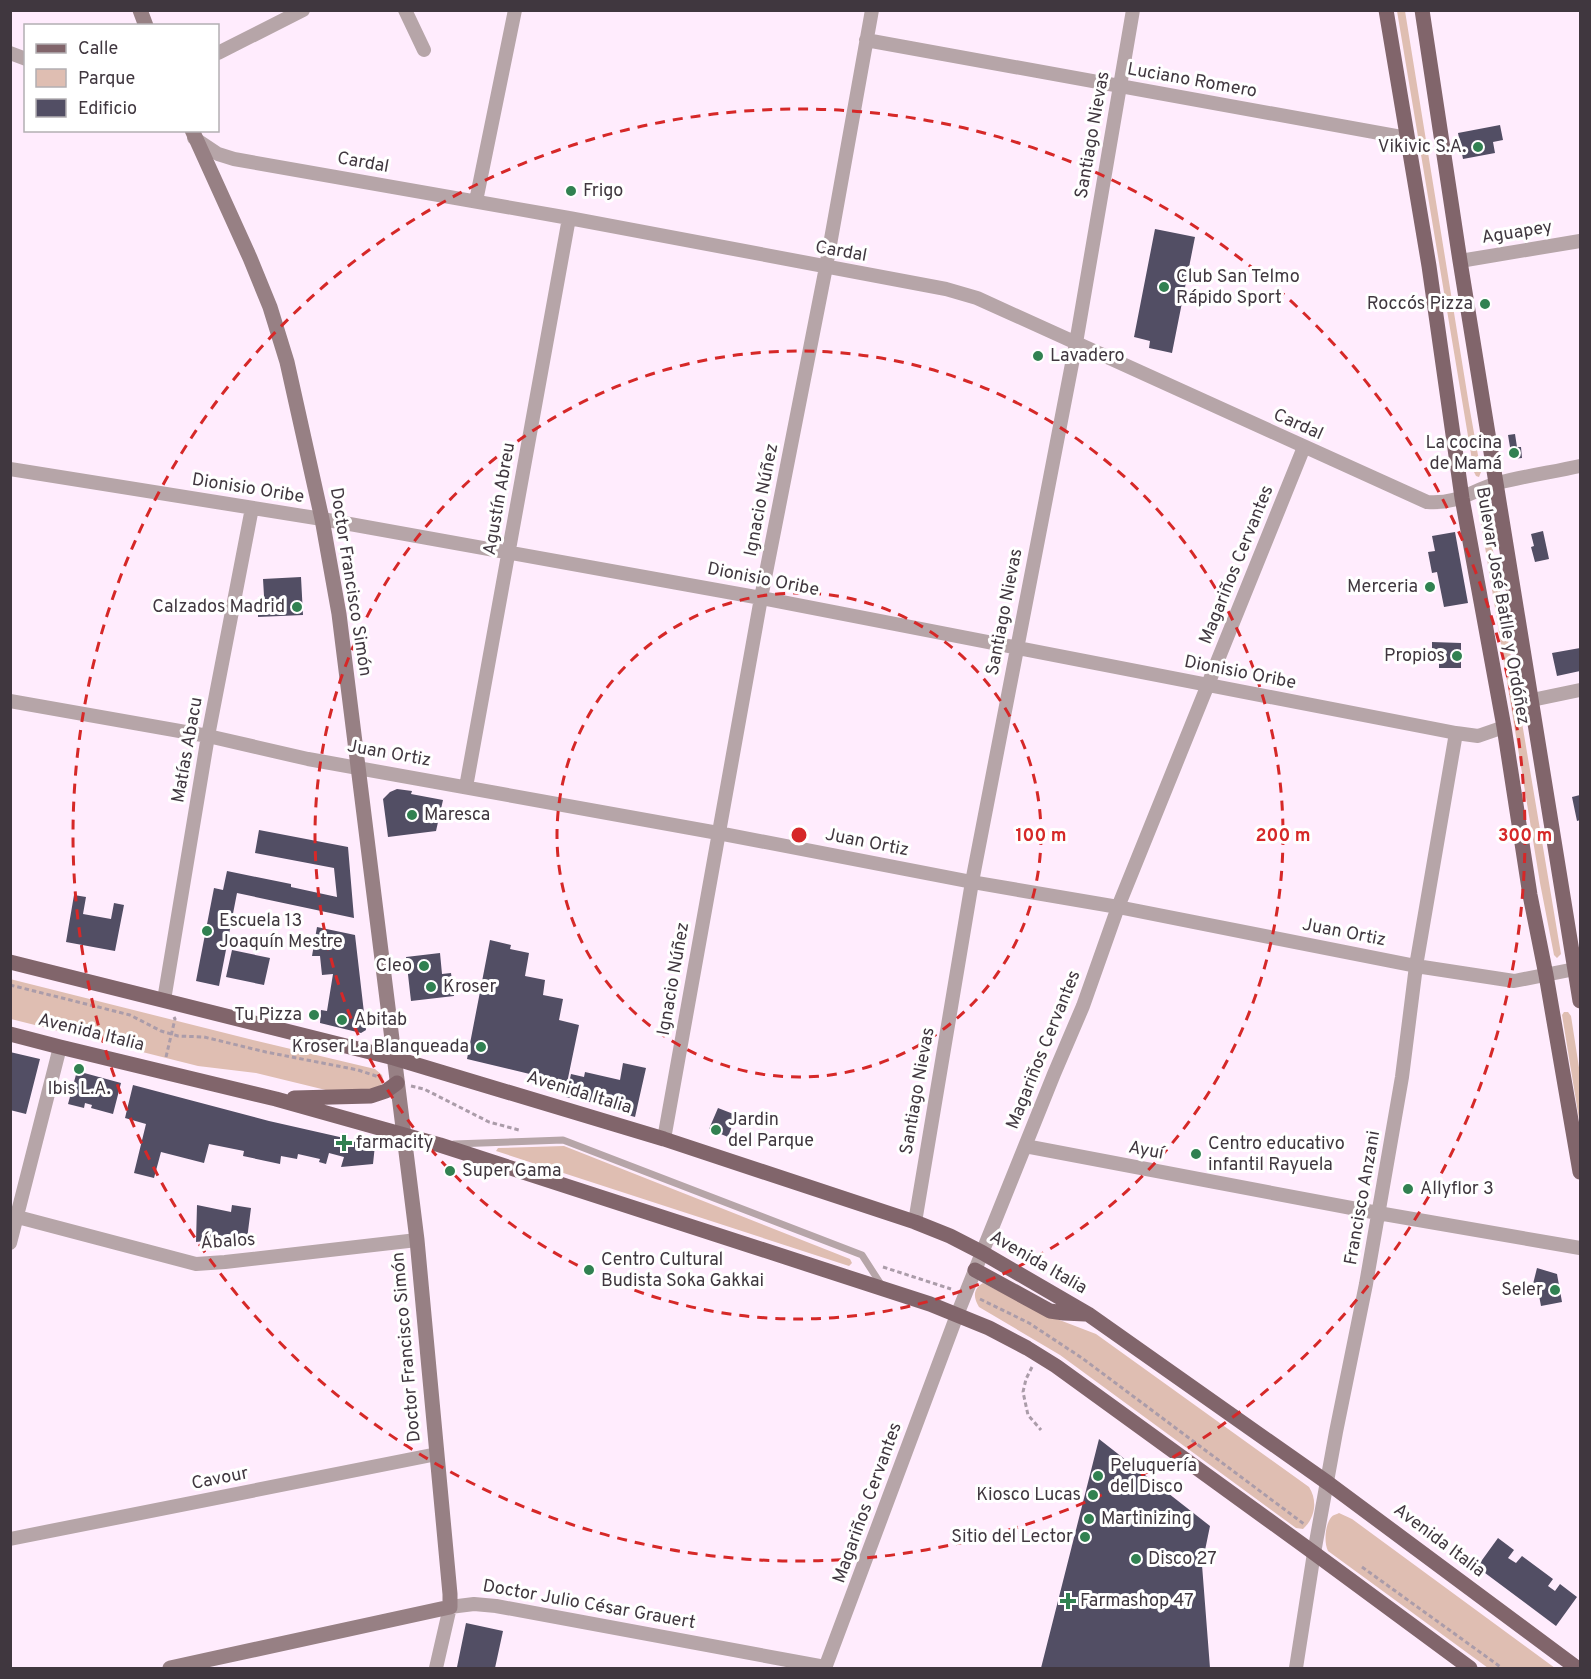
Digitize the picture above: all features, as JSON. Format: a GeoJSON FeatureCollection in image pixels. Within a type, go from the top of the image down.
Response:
{"type":"FeatureCollection","features":[{"type":"Feature","properties":{"kind":"main road","name":"Bulevar José Batlle y Ordóñez"},"geometry":{"type":"LineString","coordinates":[[1386,10],[1429,266],[1462,498],[1504,727],[1530,895],[1581,1172]]}},
{"type":"Feature","properties":{"kind":"main road","name":"Bulevar José Batlle y Ordóñez"},"geometry":{"type":"LineString","coordinates":[[1422,10],[1460,261],[1578,969],[1581,1000]]}},
{"type":"Feature","properties":{"kind":"main road","name":"Avenida Italia"},"geometry":{"type":"LineString","coordinates":[[10,962],[394,1058],[664,1139],[915,1222],[950,1236],[1088,1314],[1328,1483],[1577,1668]]}},
{"type":"Feature","properties":{"kind":"main road","name":"Avenida Italia"},"geometry":{"type":"LineString","coordinates":[[10,1034],[276,1099],[440,1145],[930,1304],[989,1328],[1056,1366],[1470,1668]]}},
{"type":"Feature","properties":{"kind":"main road"},"geometry":{"type":"LineString","coordinates":[[276,1099],[371,1096],[386,1091],[397,1083]]}},
{"type":"Feature","properties":{"kind":"main road"},"geometry":{"type":"LineString","coordinates":[[975,1270],[1050,1311],[1088,1314]]}},
{"type":"Feature","properties":{"kind":"street"},"geometry":{"type":"LineString","coordinates":[[219,52],[303,10]]}},
{"type":"Feature","properties":{"kind":"street"},"geometry":{"type":"LineString","coordinates":[[405,10],[424,50]]}},
{"type":"Feature","properties":{"kind":"street"},"geometry":{"type":"LineString","coordinates":[[476,201],[515,10]]}},
{"type":"Feature","properties":{"kind":"street","name":"Ignacio Núñez"},"geometry":{"type":"LineString","coordinates":[[664,1139],[760,598],[826,267],[872,10]]}},
{"type":"Feature","properties":{"kind":"street","name":"Santiago Nievas"},"geometry":{"type":"LineString","coordinates":[[915,1222],[972,882],[1076,343],[1133,10]]}},
{"type":"Feature","properties":{"kind":"street","name":"Luciano Romero"},"geometry":{"type":"LineString","coordinates":[[866,40],[1407,138]]}},
{"type":"Feature","properties":{"kind":"street","name":"Cardal"},"geometry":{"type":"LineString","coordinates":[[195,136],[218,154],[234,159],[568,218],[946,289],[977,298],[1427,502],[1443,503],[1496,484],[1581,466]]}},
{"type":"Feature","properties":{"kind":"street","name":"Doctor Francisco Simón"},"geometry":{"type":"LineString","coordinates":[[195,136],[270,306],[287,362],[322,519],[339,614],[394,1058]]}},
{"type":"Feature","properties":{"kind":"street","name":"Agustín Abreu"},"geometry":{"type":"LineString","coordinates":[[466,787],[568,218]]}},
{"type":"Feature","properties":{"kind":"street","name":"Aguapey"},"geometry":{"type":"LineString","coordinates":[[1460,261],[1581,241]]}},
{"type":"Feature","properties":{"kind":"street","name":"Magariños Cervantes"},"geometry":{"type":"LineString","coordinates":[[825,1668],[957,1315],[1083,1006],[1119,908],[1304,447]]}},
{"type":"Feature","properties":{"kind":"street","name":"Dionisio Oribe"},"geometry":{"type":"LineString","coordinates":[[10,469],[322,519],[509,552],[760,598],[1456,733],[1479,736],[1504,727]]}},
{"type":"Feature","properties":{"kind":"street","name":"Matías Abacu"},"geometry":{"type":"LineString","coordinates":[[164,999],[208,736],[252,508]]}},
{"type":"Feature","properties":{"kind":"street"},"geometry":{"type":"LineString","coordinates":[[1532,700],[1581,690]]}},
{"type":"Feature","properties":{"kind":"street","name":"Juan Ortiz"},"geometry":{"type":"LineString","coordinates":[[10,700],[208,736],[308,759],[718,833],[1416,966],[1514,981],[1578,969]]}},
{"type":"Feature","properties":{"kind":"street","name":"Francisco Anzani"},"geometry":{"type":"LineString","coordinates":[[1296,1668],[1314,1553],[1366,1284],[1402,1077],[1416,966],[1456,733]]}},
{"type":"Feature","properties":{"kind":"street"},"geometry":{"type":"LineString","coordinates":[[10,1243],[14,1216],[60,1047]]}},
{"type":"Feature","properties":{"kind":"street"},"geometry":{"type":"LineString","coordinates":[[394,1058],[397,1083]]}},
{"type":"Feature","properties":{"kind":"street","name":"Doctor Francisco Simón"},"geometry":{"type":"LineString","coordinates":[[397,1083],[417,1240],[450,1583],[450,1607]]}},
{"type":"Feature","properties":{"kind":"street","name":"Ayuí"},"geometry":{"type":"LineString","coordinates":[[1025,1146],[1378,1213],[1581,1248]]}},
{"type":"Feature","properties":{"kind":"street","name":"Ábalos"},"geometry":{"type":"LineString","coordinates":[[14,1216],[196,1264],[417,1240]]}},
{"type":"Feature","properties":{"kind":"street","name":"Cavour"},"geometry":{"type":"LineString","coordinates":[[10,1539],[437,1454]]}},
{"type":"Feature","properties":{"kind":"street","name":"Doctor Julio César Grauert"},"geometry":{"type":"LineString","coordinates":[[170,1668],[450,1607],[474,1604],[496,1606],[825,1668]]}},
{"type":"Feature","properties":{"kind":"street"},"geometry":{"type":"LineString","coordinates":[[436,1668],[450,1607]]}},
{"type":"Feature","properties":{"kind":"lane","name":"Avenida Italia"},"geometry":{"type":"LineString","coordinates":[[440,1145],[563,1140],[862,1255],[885,1290]]}},
{"type":"Feature","properties":{"kind":"path"},"geometry":{"type":"LineString","coordinates":[[10,985],[130,1015],[161,1031],[178,1036],[204,1037],[358,1070],[424,1089],[489,1122],[526,1133]]}},
{"type":"Feature","properties":{"kind":"path"},"geometry":{"type":"LineString","coordinates":[[163,1071],[175,1019],[164,999]]}},
{"type":"Feature","properties":{"kind":"path"},"geometry":{"type":"LineString","coordinates":[[1038,1355],[1026,1378],[1023,1392],[1028,1415],[1041,1430]]}},
{"type":"Feature","properties":{"kind":"green space"},"geometry":{"type":"Polygon","coordinates":[[[1397,11],[1405,11],[1481,472],[1479,477],[1474,472],[1397,11]]]}},
{"type":"Feature","properties":{"kind":"green space"},"geometry":{"type":"Polygon","coordinates":[[[1482,499],[1485,503],[1561,954],[1557,958],[1554,955],[1540,883],[1478,504],[1482,499]]]}},
{"type":"Feature","properties":{"kind":"green space"},"geometry":{"type":"Polygon","coordinates":[[[10,979],[375,1069],[382,1075],[384,1082],[376,1089],[334,1092],[256,1073],[198,1066],[11,1019],[10,979]]]}},
{"type":"Feature","properties":{"kind":"green space"},"geometry":{"type":"Polygon","coordinates":[[[1568,1012],[1571,1016],[1580,1074],[1580,1125],[1562,1015],[1568,1012]]]}},
{"type":"Feature","properties":{"kind":"green space"},"geometry":{"type":"Polygon","coordinates":[[[564,1146],[850,1259],[852,1263],[849,1266],[496,1151],[498,1148],[564,1146]]]}},
{"type":"Feature","properties":{"kind":"green space"},"geometry":{"type":"Polygon","coordinates":[[[983,1283],[1049,1316],[1096,1334],[1309,1487],[1314,1498],[1314,1509],[1307,1525],[1303,1529],[1296,1528],[1060,1355],[979,1307],[975,1294],[977,1288],[983,1283]]]}},
{"type":"Feature","properties":{"kind":"green space"},"geometry":{"type":"Polygon","coordinates":[[[1339,1513],[1352,1519],[1555,1668],[1488,1668],[1328,1551],[1326,1539],[1328,1522],[1339,1513]]]}},
{"type":"Feature","properties":{"kind":"building","name":"Vikivic S.A."},"geometry":{"type":"Polygon","coordinates":[[[1500,125],[1503,140],[1493,142],[1495,153],[1463,159],[1458,133],[1500,125]]]}},
{"type":"Feature","properties":{"kind":"building","name":"Club San Telmo Rápido Sport"},"geometry":{"type":"Polygon","coordinates":[[[1155,229],[1195,237],[1172,353],[1149,348],[1150,341],[1134,337],[1155,229]]]}},
{"type":"Feature","properties":{"kind":"building"},"geometry":{"type":"Polygon","coordinates":[[[1515,434],[1517,447],[1521,447],[1522,458],[1512,459],[1508,435],[1515,434]]]}},
{"type":"Feature","properties":{"kind":"building"},"geometry":{"type":"Polygon","coordinates":[[[1543,531],[1549,559],[1535,562],[1531,547],[1534,546],[1531,534],[1543,531]]]}},
{"type":"Feature","properties":{"kind":"building"},"geometry":{"type":"Polygon","coordinates":[[[1455,532],[1468,603],[1444,607],[1437,572],[1432,573],[1428,552],[1435,551],[1432,536],[1455,532]]]}},
{"type":"Feature","properties":{"kind":"building"},"geometry":{"type":"Polygon","coordinates":[[[301,577],[303,615],[258,617],[258,597],[264,596],[263,579],[301,577]]]}},
{"type":"Feature","properties":{"kind":"building"},"geometry":{"type":"Polygon","coordinates":[[[1432,642],[1461,643],[1461,668],[1439,668],[1439,652],[1432,652],[1432,642]]]}},
{"type":"Feature","properties":{"kind":"building"},"geometry":{"type":"Polygon","coordinates":[[[1580,648],[1580,671],[1557,676],[1552,653],[1580,648]]]}},
{"type":"Feature","properties":{"kind":"building","name":"Maresca"},"geometry":{"type":"Polygon","coordinates":[[[397,789],[443,800],[436,831],[388,837],[383,799],[397,789]]]}},
{"type":"Feature","properties":{"kind":"building"},"geometry":{"type":"Polygon","coordinates":[[[1580,795],[1580,820],[1577,821],[1572,797],[1580,795]]]}},
{"type":"Feature","properties":{"kind":"building"},"geometry":{"type":"Polygon","coordinates":[[[259,830],[348,847],[354,918],[237,893],[219,986],[196,981],[214,888],[223,890],[227,871],[291,884],[291,887],[337,897],[334,868],[255,853],[259,830]]]}},
{"type":"Feature","properties":{"kind":"building"},"geometry":{"type":"Polygon","coordinates":[[[74,895],[86,897],[83,914],[111,919],[114,903],[124,905],[115,951],[66,942],[74,895]]]}},
{"type":"Feature","properties":{"kind":"building"},"geometry":{"type":"Polygon","coordinates":[[[317,927],[355,935],[366,1030],[361,1033],[320,1023],[321,1010],[327,1011],[333,974],[322,975],[320,956],[312,956],[317,927]]]}},
{"type":"Feature","properties":{"kind":"building"},"geometry":{"type":"Polygon","coordinates":[[[490,940],[511,945],[510,949],[529,953],[525,976],[545,980],[543,995],[563,999],[559,1020],[579,1025],[567,1083],[467,1059],[490,940]]]}},
{"type":"Feature","properties":{"kind":"building"},"geometry":{"type":"Polygon","coordinates":[[[232,950],[270,958],[264,985],[226,977],[232,950]]]}},
{"type":"Feature","properties":{"kind":"building"},"geometry":{"type":"Polygon","coordinates":[[[440,953],[442,974],[451,973],[454,996],[411,1001],[406,957],[440,953]]]}},
{"type":"Feature","properties":{"kind":"building"},"geometry":{"type":"Polygon","coordinates":[[[10,1052],[40,1059],[26,1114],[10,1110],[10,1052]]]}},
{"type":"Feature","properties":{"kind":"building"},"geometry":{"type":"Polygon","coordinates":[[[623,1063],[646,1068],[635,1117],[621,1113],[622,1109],[566,1097],[571,1074],[584,1077],[585,1072],[620,1080],[623,1063]]]}},
{"type":"Feature","properties":{"kind":"building"},"geometry":{"type":"Polygon","coordinates":[[[77,1071],[121,1083],[113,1114],[91,1108],[92,1105],[85,1103],[84,1108],[68,1104],[77,1071]]]}},
{"type":"Feature","properties":{"kind":"building"},"geometry":{"type":"Polygon","coordinates":[[[133,1085],[269,1121],[375,1145],[373,1164],[341,1167],[344,1157],[329,1153],[326,1164],[319,1162],[320,1159],[298,1154],[297,1159],[281,1156],[280,1164],[243,1156],[244,1151],[209,1144],[204,1163],[161,1152],[154,1178],[134,1173],[146,1124],[125,1118],[133,1085]]]}},
{"type":"Feature","properties":{"kind":"building"},"geometry":{"type":"Polygon","coordinates":[[[718,1108],[736,1115],[728,1137],[709,1129],[718,1108]]]}},
{"type":"Feature","properties":{"kind":"building"},"geometry":{"type":"Polygon","coordinates":[[[197,1205],[231,1212],[232,1205],[251,1208],[247,1239],[230,1236],[230,1238],[196,1242],[197,1205]]]}},
{"type":"Feature","properties":{"kind":"building"},"geometry":{"type":"Polygon","coordinates":[[[1537,1268],[1557,1274],[1562,1302],[1541,1306],[1538,1290],[1532,1288],[1537,1268]]]}},
{"type":"Feature","properties":{"kind":"building","name":"Disco 27"},"geometry":{"type":"Polygon","coordinates":[[[1099,1439],[1210,1526],[1202,1565],[1210,1668],[1041,1668],[1099,1439]]]}},
{"type":"Feature","properties":{"kind":"building"},"geometry":{"type":"Polygon","coordinates":[[[1498,1538],[1514,1550],[1508,1558],[1516,1563],[1522,1556],[1553,1579],[1548,1586],[1555,1591],[1560,1584],[1577,1597],[1556,1626],[1477,1567],[1498,1538]]]}},
{"type":"Feature","properties":{"kind":"building"},"geometry":{"type":"Polygon","coordinates":[[[466,1623],[503,1631],[495,1668],[457,1667],[466,1623]]]}},
{"type":"Feature","properties":{"kind":"place","name":"Vikivic S.A."},"geometry":{"type":"Point","coordinates":[1478,147]}},
{"type":"Feature","properties":{"kind":"place","name":"Frigo"},"geometry":{"type":"Point","coordinates":[571,191]}},
{"type":"Feature","properties":{"kind":"place","name":"Club San Telmo Rápido Sport"},"geometry":{"type":"Point","coordinates":[1164,287]}},
{"type":"Feature","properties":{"kind":"place","name":"Rocco´s Pizza"},"geometry":{"type":"Point","coordinates":[1485,304]}},
{"type":"Feature","properties":{"kind":"place","name":"Lavadero"},"geometry":{"type":"Point","coordinates":[1038,356]}},
{"type":"Feature","properties":{"kind":"place","name":"La cocina de Mamá"},"geometry":{"type":"Point","coordinates":[1514,453]}},
{"type":"Feature","properties":{"kind":"place","name":"Merceria"},"geometry":{"type":"Point","coordinates":[1430,587]}},
{"type":"Feature","properties":{"kind":"place","name":"Calzados Madrid"},"geometry":{"type":"Point","coordinates":[297,607]}},
{"type":"Feature","properties":{"kind":"place","name":"Propios"},"geometry":{"type":"Point","coordinates":[1457,656]}},
{"type":"Feature","properties":{"kind":"place","name":"Maresca"},"geometry":{"type":"Point","coordinates":[412,815]}},
{"type":"Feature","properties":{"kind":"place","name":"Escuela 13 Joaquín Mestre"},"geometry":{"type":"Point","coordinates":[207,931]}},
{"type":"Feature","properties":{"kind":"place","name":"Cleo"},"geometry":{"type":"Point","coordinates":[424,966]}},
{"type":"Feature","properties":{"kind":"place","name":"Kroser"},"geometry":{"type":"Point","coordinates":[431,987]}},
{"type":"Feature","properties":{"kind":"place","name":"Tu Pizza"},"geometry":{"type":"Point","coordinates":[314,1015]}},
{"type":"Feature","properties":{"kind":"place","name":"Abitab"},"geometry":{"type":"Point","coordinates":[342,1020]}},
{"type":"Feature","properties":{"kind":"place","name":"Kroser La Blanqueada"},"geometry":{"type":"Point","coordinates":[481,1047]}},
{"type":"Feature","properties":{"kind":"place","name":"Ibis L.A."},"geometry":{"type":"Point","coordinates":[79,1069]}},
{"type":"Feature","properties":{"kind":"place","name":"Jardin del Parque"},"geometry":{"type":"Point","coordinates":[716,1130]}},
{"type":"Feature","properties":{"kind":"place","name":"farmacity"},"geometry":{"type":"Point","coordinates":[344,1143]}},
{"type":"Feature","properties":{"kind":"place","name":"Centro educativo infantil Rayuela"},"geometry":{"type":"Point","coordinates":[1196,1154]}},
{"type":"Feature","properties":{"kind":"place","name":"Super Gama"},"geometry":{"type":"Point","coordinates":[450,1171]}},
{"type":"Feature","properties":{"kind":"place","name":"Allyflor 3"},"geometry":{"type":"Point","coordinates":[1408,1189]}},
{"type":"Feature","properties":{"kind":"place","name":"Centro Cultural Budista Soka Gakkai"},"geometry":{"type":"Point","coordinates":[589,1270]}},
{"type":"Feature","properties":{"kind":"place","name":"Seler"},"geometry":{"type":"Point","coordinates":[1555,1290]}},
{"type":"Feature","properties":{"kind":"place","name":"Peluquería del Disco"},"geometry":{"type":"Point","coordinates":[1098,1476]}},
{"type":"Feature","properties":{"kind":"place","name":"Kiosco Lucas"},"geometry":{"type":"Point","coordinates":[1093,1495]}},
{"type":"Feature","properties":{"kind":"place","name":"Martinizing"},"geometry":{"type":"Point","coordinates":[1089,1519]}},
{"type":"Feature","properties":{"kind":"place","name":"Sitio del Lector"},"geometry":{"type":"Point","coordinates":[1085,1537]}},
{"type":"Feature","properties":{"kind":"place","name":"Disco 27"},"geometry":{"type":"Point","coordinates":[1136,1559]}},
{"type":"Feature","properties":{"kind":"place","name":"Farmashop 47"},"geometry":{"type":"Point","coordinates":[1068,1601]}}]}
